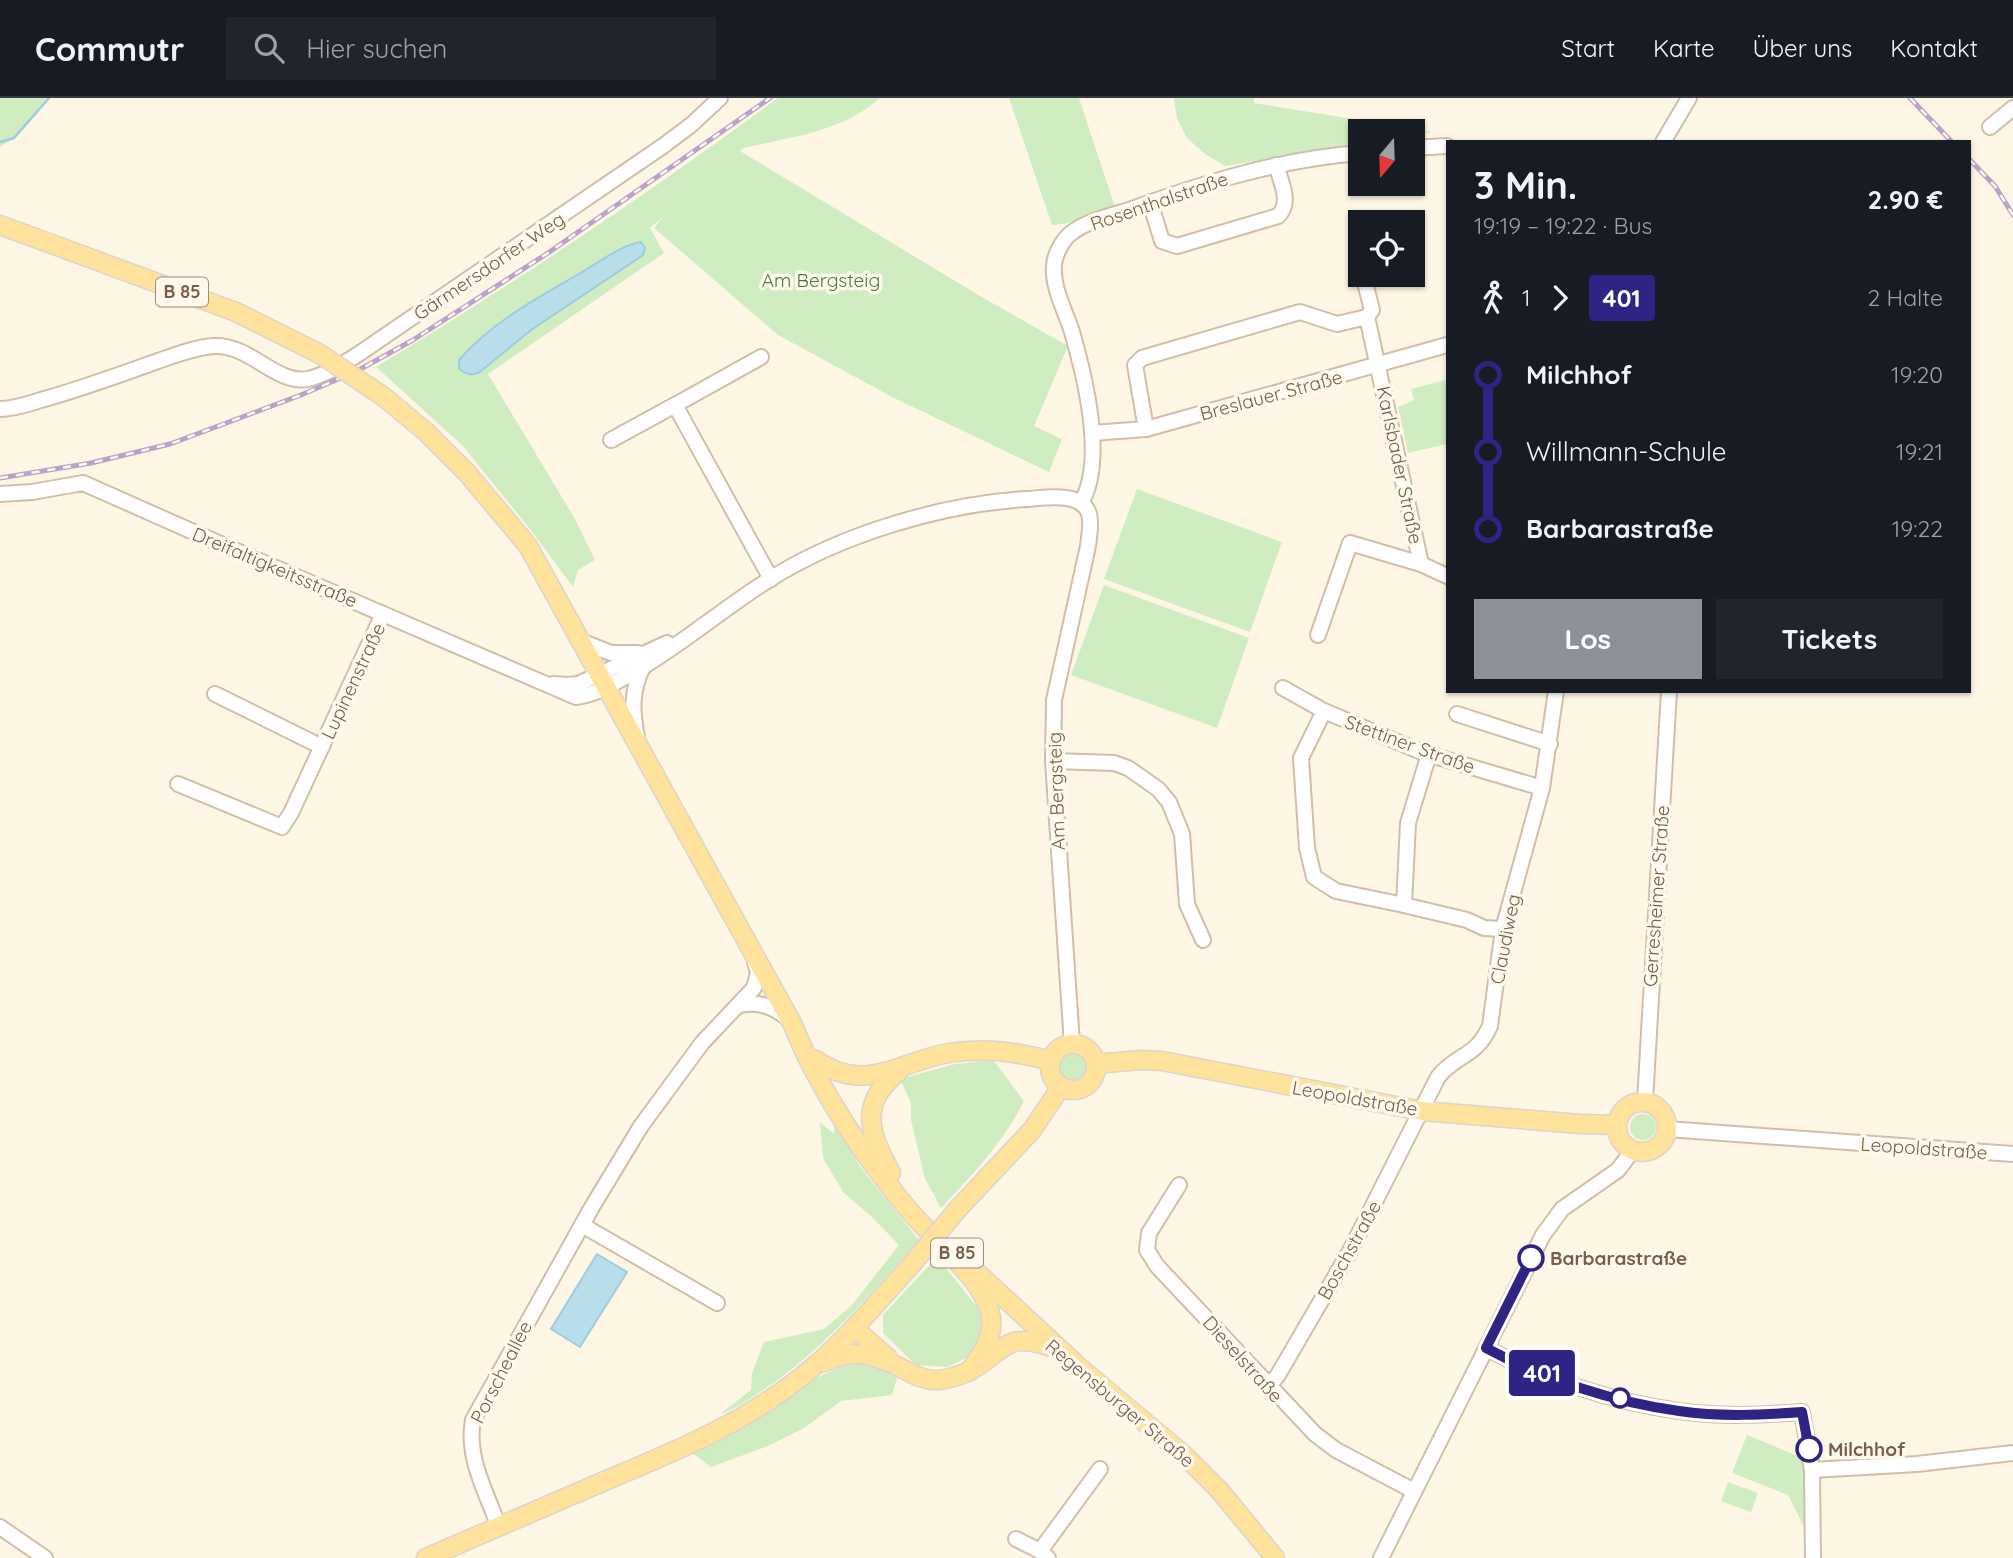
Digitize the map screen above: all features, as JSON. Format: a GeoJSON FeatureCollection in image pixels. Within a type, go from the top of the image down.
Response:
{"type":"FeatureCollection","features":[{"type":"Feature","properties":{"kind":"main road","name":"B 85"},"geometry":{"type":"LineString","coordinates":[[0,225],[236,312],[320,354],[384,397],[426,432],[501,512],[528,547],[638,741],[792,1023],[849,1117],[898,1186],[928,1222],[970,1267],[1075,1363]]}},
{"type":"Feature","properties":{"kind":"main road","name":"B 85"},"geometry":{"type":"LineString","coordinates":[[792,1023],[800,1044],[844,1120],[884,1180],[954,1259]]}},
{"type":"Feature","properties":{"kind":"main road"},"geometry":{"type":"LineString","coordinates":[[1072,1044],[1084,1047],[1090,1052],[1096,1064],[1096,1073],[1087,1086],[1073,1090],[1061,1087],[1051,1072],[1051,1061],[1056,1051],[1072,1044]]}},
{"type":"Feature","properties":{"kind":"main road"},"geometry":{"type":"LineString","coordinates":[[816,1060],[832,1070],[861,1077],[886,1073],[929,1057],[975,1050],[1013,1052],[1051,1061]]}},
{"type":"Feature","properties":{"kind":"main road","name":"Leopoldstraße"},"geometry":{"type":"LineString","coordinates":[[1096,1064],[1162,1061],[1422,1111],[1617,1125]]}},
{"type":"Feature","properties":{"kind":"main road"},"geometry":{"type":"LineString","coordinates":[[898,1186],[877,1145],[871,1124],[873,1103],[880,1089],[906,1065]]}},
{"type":"Feature","properties":{"kind":"main road"},"geometry":{"type":"LineString","coordinates":[[426,1558],[713,1433],[760,1406],[812,1368],[854,1328],[957,1210],[1032,1130],[1061,1087]]}},
{"type":"Feature","properties":{"kind":"main road"},"geometry":{"type":"LineString","coordinates":[[1645,1101],[1659,1108],[1664,1114],[1667,1129],[1661,1143],[1655,1148],[1648,1151],[1633,1150],[1621,1140],[1617,1125],[1623,1110],[1637,1102],[1645,1101]]}},
{"type":"Feature","properties":{"kind":"main road"},"geometry":{"type":"LineString","coordinates":[[954,1259],[981,1293],[992,1320],[988,1342],[970,1371]]}},
{"type":"Feature","properties":{"kind":"main road","name":"Regensburger Straße"},"geometry":{"type":"LineString","coordinates":[[954,1259],[1051,1347],[1075,1363],[1184,1455],[1220,1491],[1275,1558]]}},
{"type":"Feature","properties":{"kind":"main road"},"geometry":{"type":"LineString","coordinates":[[854,1328],[897,1366],[910,1374],[934,1381],[970,1371],[1004,1347],[1016,1342],[1027,1341],[1051,1347]]}},
{"type":"Feature","properties":{"kind":"main road"},"geometry":{"type":"LineString","coordinates":[[812,1368],[832,1358],[852,1353],[864,1354],[897,1366]]}},
{"type":"Feature","properties":{"kind":"street","name":"Gärmersdorfer Weg"},"geometry":{"type":"LineString","coordinates":[[0,409],[78,390],[179,354],[212,346],[229,346],[244,351],[285,376],[308,379],[345,363],[663,146],[720,98]]}},
{"type":"Feature","properties":{"kind":"street"},"geometry":{"type":"LineString","coordinates":[[1664,140],[1689,98]]}},
{"type":"Feature","properties":{"kind":"street"},"geometry":{"type":"LineString","coordinates":[[1990,127],[2013,108]]}},
{"type":"Feature","properties":{"kind":"street"},"geometry":{"type":"LineString","coordinates":[[1425,147],[1446,146]]}},
{"type":"Feature","properties":{"kind":"street","name":"Rosenthalstraße"},"geometry":{"type":"LineString","coordinates":[[1081,503],[1091,482],[1092,433],[1072,333],[1056,286],[1053,267],[1056,254],[1069,235],[1087,225],[1211,182],[1276,165],[1348,155]]}},
{"type":"Feature","properties":{"kind":"street"},"geometry":{"type":"LineString","coordinates":[[1150,202],[1162,241],[1177,246],[1278,216],[1286,203],[1276,165]]}},
{"type":"Feature","properties":{"kind":"street","name":"Karlsbader Straße"},"geometry":{"type":"LineString","coordinates":[[1366,287],[1372,310],[1367,317],[1421,564]]}},
{"type":"Feature","properties":{"kind":"street"},"geometry":{"type":"LineString","coordinates":[[1146,429],[1135,365],[1142,358],[1300,312],[1337,324],[1367,317]]}},
{"type":"Feature","properties":{"kind":"street","name":"Breslauer Straße"},"geometry":{"type":"LineString","coordinates":[[1092,433],[1146,429],[1446,345]]}},
{"type":"Feature","properties":{"kind":"street"},"geometry":{"type":"LineString","coordinates":[[611,440],[761,356]]}},
{"type":"Feature","properties":{"kind":"street"},"geometry":{"type":"LineString","coordinates":[[675,405],[771,579]]}},
{"type":"Feature","properties":{"kind":"street","name":"Dreifaltigkeitsstraße"},"geometry":{"type":"LineString","coordinates":[[0,494],[32,492],[83,483],[545,682],[568,695],[587,696],[604,680]]}},
{"type":"Feature","properties":{"kind":"street"},"geometry":{"type":"LineString","coordinates":[[604,680],[643,667],[682,643],[771,579],[864,534],[914,518],[1018,499],[1065,498],[1081,503]]}},
{"type":"Feature","properties":{"kind":"street","name":"Am Bergsteig"},"geometry":{"type":"LineString","coordinates":[[1072,1044],[1053,761],[1054,700],[1088,545],[1090,522],[1088,511],[1081,503]]}},
{"type":"Feature","properties":{"kind":"street"},"geometry":{"type":"LineString","coordinates":[[1318,635],[1350,543],[1421,564],[1446,576]]}},
{"type":"Feature","properties":{"kind":"street","name":"Lupinenstraße"},"geometry":{"type":"LineString","coordinates":[[178,784],[282,827],[383,614]]}},
{"type":"Feature","properties":{"kind":"street"},"geometry":{"type":"LineString","coordinates":[[604,680],[647,652],[692,634]]}},
{"type":"Feature","properties":{"kind":"street"},"geometry":{"type":"LineString","coordinates":[[583,642],[611,653],[647,652]]}},
{"type":"Feature","properties":{"kind":"street"},"geometry":{"type":"LineString","coordinates":[[638,741],[632,703],[637,679],[643,667]]}},
{"type":"Feature","properties":{"kind":"street","name":"Stettiner Straße"},"geometry":{"type":"LineString","coordinates":[[1283,688],[1321,718],[1542,788]]}},
{"type":"Feature","properties":{"kind":"street","name":"Claudiweg"},"geometry":{"type":"LineString","coordinates":[[1422,1111],[1444,1069],[1476,1049],[1490,1026],[1503,929],[1542,788],[1556,693]]}},
{"type":"Feature","properties":{"kind":"street","name":"Gerresheimer Straße"},"geometry":{"type":"LineString","coordinates":[[1645,1101],[1670,693]]}},
{"type":"Feature","properties":{"kind":"street","name":"Lupinenstraße"},"geometry":{"type":"LineString","coordinates":[[215,694],[322,747]]}},
{"type":"Feature","properties":{"kind":"street"},"geometry":{"type":"LineString","coordinates":[[1457,714],[1550,744]]}},
{"type":"Feature","properties":{"kind":"street"},"geometry":{"type":"LineString","coordinates":[[1303,719],[1321,718],[1301,758],[1307,848],[1314,877],[1336,891],[1467,920],[1486,919],[1503,929]]}},
{"type":"Feature","properties":{"kind":"street"},"geometry":{"type":"LineString","coordinates":[[1404,905],[1408,823],[1429,754]]}},
{"type":"Feature","properties":{"kind":"street"},"geometry":{"type":"LineString","coordinates":[[1053,761],[1114,763],[1128,768],[1158,789],[1169,802],[1182,834],[1187,904],[1202,940]]}},
{"type":"Feature","properties":{"kind":"street","name":"Porscheallee"},"geometry":{"type":"LineString","coordinates":[[499,1527],[472,1455],[470,1438],[473,1420],[629,1145],[702,1042],[748,996],[758,973],[750,947]]}},
{"type":"Feature","properties":{"kind":"street"},"geometry":{"type":"LineString","coordinates":[[740,1005],[751,1003],[769,1006],[792,1023]]}},
{"type":"Feature","properties":{"kind":"street","name":"Boschstraße"},"geometry":{"type":"LineString","coordinates":[[1269,1386],[1350,1251],[1415,1119],[1422,1111]]}},
{"type":"Feature","properties":{"kind":"street","name":"Leopoldstraße"},"geometry":{"type":"LineString","coordinates":[[1667,1129],[2013,1154]]}},
{"type":"Feature","properties":{"kind":"street"},"geometry":{"type":"LineString","coordinates":[[1381,1558],[1552,1221],[1575,1198],[1618,1170],[1633,1150]]}},
{"type":"Feature","properties":{"kind":"street","name":"Dieselstraße"},"geometry":{"type":"LineString","coordinates":[[1179,1185],[1149,1233],[1147,1250],[1157,1266],[1315,1434],[1336,1450],[1414,1491]]}},
{"type":"Feature","properties":{"kind":"street"},"geometry":{"type":"LineString","coordinates":[[582,1225],[718,1303]]}},
{"type":"Feature","properties":{"kind":"street"},"geometry":{"type":"LineString","coordinates":[[1486,1348],[1547,1375],[1592,1390],[1670,1409],[1750,1415],[1802,1412],[1812,1470],[1813,1558]]}},
{"type":"Feature","properties":{"kind":"street"},"geometry":{"type":"LineString","coordinates":[[1812,1470],[1917,1464],[2013,1453]]}},
{"type":"Feature","properties":{"kind":"street"},"geometry":{"type":"LineString","coordinates":[[1016,1539],[1044,1554],[1100,1469]]}},
{"type":"Feature","properties":{"kind":"street"},"geometry":{"type":"LineString","coordinates":[[0,1527],[45,1558]]}},
{"type":"Feature","properties":{"kind":"green space"},"geometry":{"type":"Polygon","coordinates":[[[0,98],[47,98],[14,138],[0,147],[0,98]]]}},
{"type":"Feature","properties":{"kind":"green space"},"geometry":{"type":"Polygon","coordinates":[[[778,98],[880,98],[866,109],[833,126],[743,148],[740,151],[1068,346],[1034,426],[1062,439],[1049,472],[892,397],[778,335],[654,228],[664,216],[650,228],[664,253],[488,374],[575,519],[595,560],[578,570],[573,587],[462,445],[376,367],[580,237],[778,98]]]}},
{"type":"Feature","properties":{"kind":"green space"},"geometry":{"type":"Polygon","coordinates":[[[1009,98],[1079,98],[1115,207],[1064,224],[1052,225],[1009,98]]]}},
{"type":"Feature","properties":{"kind":"green space"},"geometry":{"type":"Polygon","coordinates":[[[1174,98],[1254,98],[1254,103],[1353,119],[1348,119],[1348,146],[1225,166],[1205,154],[1187,138],[1177,119],[1174,98]]]}},
{"type":"Feature","properties":{"kind":"green space"},"geometry":{"type":"Polygon","coordinates":[[[1445,380],[1446,444],[1408,453],[1398,407],[1414,400],[1411,389],[1445,380]]]}},
{"type":"Feature","properties":{"kind":"green space"},"geometry":{"type":"Polygon","coordinates":[[[1137,489],[1282,542],[1250,632],[1104,579],[1137,489]]]}},
{"type":"Feature","properties":{"kind":"green space"},"geometry":{"type":"Polygon","coordinates":[[[1104,585],[1249,638],[1217,728],[1071,675],[1104,585]]]}},
{"type":"Feature","properties":{"kind":"green space"},"geometry":{"type":"Polygon","coordinates":[[[1072,1051],[1084,1056],[1089,1068],[1084,1080],[1072,1085],[1060,1080],[1055,1068],[1060,1056],[1072,1051]]]}},
{"type":"Feature","properties":{"kind":"green space"},"geometry":{"type":"Polygon","coordinates":[[[993,1060],[1024,1101],[997,1144],[941,1208],[925,1179],[911,1120],[911,1103],[900,1079],[955,1064],[993,1060]]]}},
{"type":"Feature","properties":{"kind":"green space"},"geometry":{"type":"Polygon","coordinates":[[[1643,1114],[1652,1118],[1656,1127],[1652,1136],[1643,1140],[1634,1136],[1630,1127],[1634,1118],[1643,1114]]]}},
{"type":"Feature","properties":{"kind":"green space"},"geometry":{"type":"Polygon","coordinates":[[[835,1120],[860,1167],[919,1240],[883,1281],[806,1358],[762,1391],[720,1414],[751,1390],[752,1373],[764,1342],[824,1329],[852,1305],[899,1245],[843,1192],[823,1158],[820,1122],[834,1134],[835,1120]]]}},
{"type":"Feature","properties":{"kind":"green space"},"geometry":{"type":"Polygon","coordinates":[[[937,1257],[978,1308],[984,1332],[973,1355],[947,1367],[916,1365],[883,1333],[883,1315],[937,1257]]]}},
{"type":"Feature","properties":{"kind":"green space"},"geometry":{"type":"Polygon","coordinates":[[[850,1362],[883,1368],[897,1378],[892,1395],[841,1401],[804,1428],[768,1446],[711,1467],[691,1452],[806,1383],[850,1362]]]}},
{"type":"Feature","properties":{"kind":"green space"},"geometry":{"type":"Polygon","coordinates":[[[1747,1435],[1803,1458],[1805,1529],[1788,1495],[1732,1473],[1747,1435]]]}},
{"type":"Feature","properties":{"kind":"green space"},"geometry":{"type":"Polygon","coordinates":[[[1728,1482],[1758,1493],[1751,1512],[1721,1501],[1728,1482]]]}},
{"type":"Feature","properties":{"kind":"water"},"geometry":{"type":"Polygon","coordinates":[[[641,242],[645,248],[643,255],[531,330],[480,372],[469,374],[459,369],[459,360],[503,320],[613,253],[641,242]]]}},
{"type":"Feature","properties":{"kind":"water"},"geometry":{"type":"Polygon","coordinates":[[[597,1254],[627,1272],[580,1347],[551,1329],[597,1254]]]}},
{"type":"Feature","properties":{"kind":"waterway"},"geometry":{"type":"LineString","coordinates":[[0,142],[14,138],[49,98]]}},
{"type":"Feature","properties":{"kind":"railway"},"geometry":{"type":"LineString","coordinates":[[0,478],[91,463],[170,444],[357,371],[413,340],[548,253],[770,98]]}},
{"type":"Feature","properties":{"kind":"railway"},"geometry":{"type":"LineString","coordinates":[[1910,98],[1950,140]]}},
{"type":"Feature","properties":{"kind":"railway"},"geometry":{"type":"LineString","coordinates":[[1971,161],[1995,186],[2013,215]]}},
{"type":"Feature","properties":{"kind":"bus line","name":"401"},"geometry":{"type":"LineString","coordinates":[[1531,1258],[1486,1348],[1547,1375],[1637,1403],[1680,1411],[1750,1415],[1802,1412],[1809,1449]]}},
{"type":"Feature","properties":{"kind":"place","name":"Barbarastraße"},"geometry":{"type":"Point","coordinates":[1531,1258]}},
{"type":"Feature","properties":{"kind":"place","name":"Milchhof"},"geometry":{"type":"Point","coordinates":[1809,1449]}}]}
